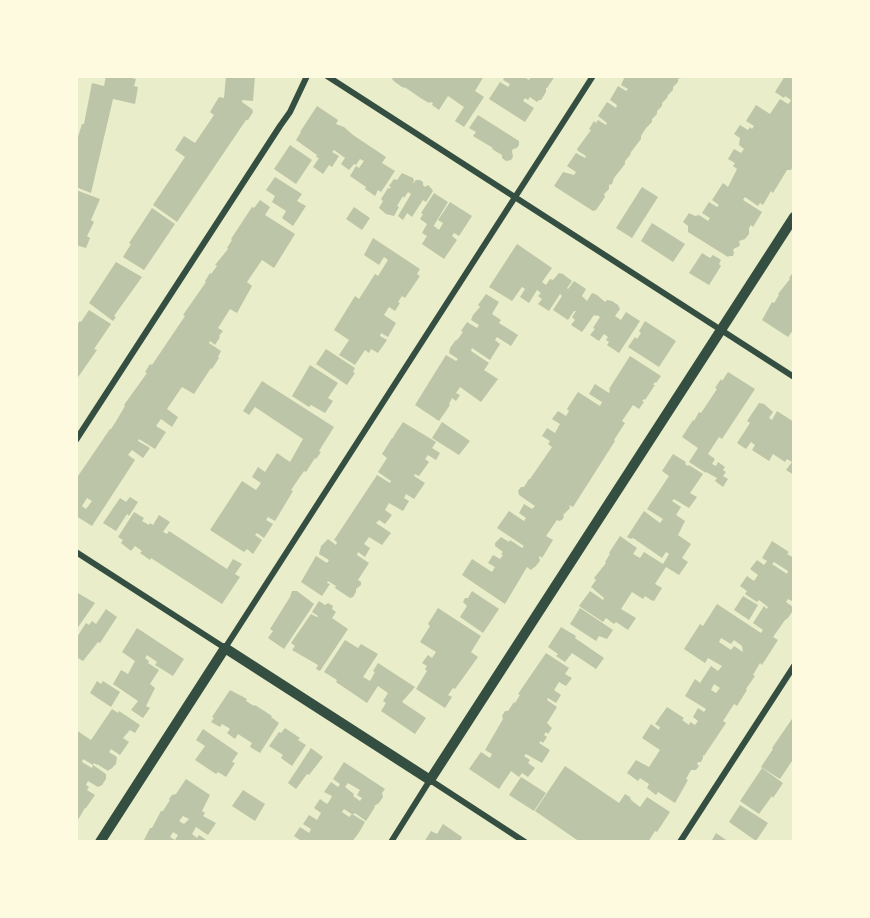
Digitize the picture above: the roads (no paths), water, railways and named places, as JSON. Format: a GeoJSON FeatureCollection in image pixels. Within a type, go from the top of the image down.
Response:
{"type":"FeatureCollection","features":[{"type":"Feature","properties":{"kind":"street"},"geometry":{"type":"LineString","coordinates":[[76,440],[290,112],[307,76]]}},
{"type":"Feature","properties":{"kind":"street"},"geometry":{"type":"LineString","coordinates":[[327,76],[794,377]]}},
{"type":"Feature","properties":{"kind":"street"},"geometry":{"type":"LineString","coordinates":[[100,842],[593,76]]}},
{"type":"Feature","properties":{"kind":"street"},"geometry":{"type":"LineString","coordinates":[[391,842],[794,217]]}},
{"type":"Feature","properties":{"kind":"street"},"geometry":{"type":"LineString","coordinates":[[76,552],[525,842]]}},
{"type":"Feature","properties":{"kind":"street"},"geometry":{"type":"LineString","coordinates":[[680,842],[794,666]]}}]}
